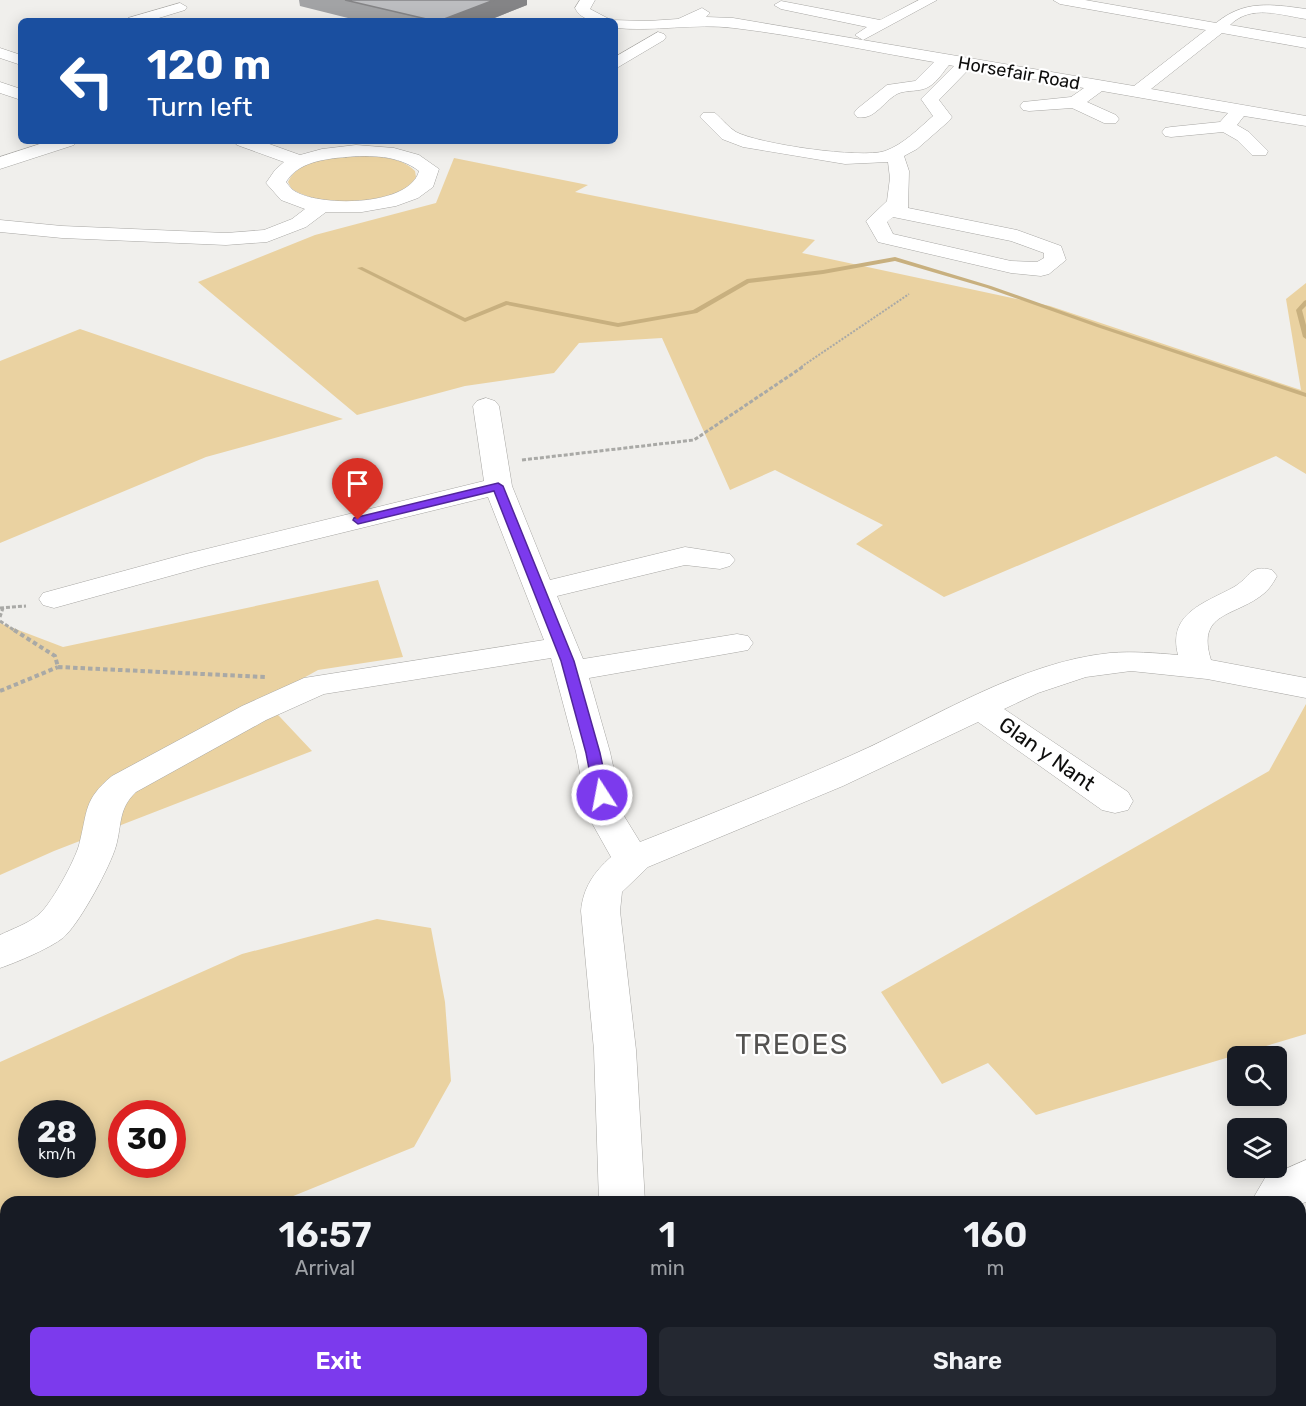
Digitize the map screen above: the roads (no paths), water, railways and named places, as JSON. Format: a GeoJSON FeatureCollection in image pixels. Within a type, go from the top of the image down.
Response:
{"type":"FeatureCollection","features":[{"type":"Feature","properties":{"kind":"street"},"geometry":{"type":"LineString","coordinates":[[848,43],[930,0]]}},
{"type":"Feature","properties":{"kind":"street"},"geometry":{"type":"LineString","coordinates":[[1060,0],[1306,43]]}},
{"type":"Feature","properties":{"kind":"street"},"geometry":{"type":"LineString","coordinates":[[1114,0],[1191,13],[1221,5]]}},
{"type":"Feature","properties":{"kind":"street"},"geometry":{"type":"LineString","coordinates":[[618,32],[645,25],[684,21],[702,5]]}},
{"type":"Feature","properties":{"kind":"street","name":"Horsefair Road"},"geometry":{"type":"LineString","coordinates":[[702,5],[733,23]]}},
{"type":"Feature","properties":{"kind":"street"},"geometry":{"type":"LineString","coordinates":[[781,6],[905,32]]}},
{"type":"Feature","properties":{"kind":"street"},"geometry":{"type":"LineString","coordinates":[[143,18],[180,7]]}},
{"type":"Feature","properties":{"kind":"street"},"geometry":{"type":"LineString","coordinates":[[1136,93],[1219,28],[1232,15],[1248,8],[1272,8],[1306,14]]}},
{"type":"Feature","properties":{"kind":"street","name":"Horsefair Road"},"geometry":{"type":"LineString","coordinates":[[684,21],[733,23],[1306,121]]}},
{"type":"Feature","properties":{"kind":"street"},"geometry":{"type":"LineString","coordinates":[[618,23],[645,25]]}},
{"type":"Feature","properties":{"kind":"street"},"geometry":{"type":"LineString","coordinates":[[618,62],[658,37]]}},
{"type":"Feature","properties":{"kind":"street"},"geometry":{"type":"LineString","coordinates":[[798,50],[818,38]]}},
{"type":"Feature","properties":{"kind":"street"},"geometry":{"type":"LineString","coordinates":[[0,71],[15,58]]}},
{"type":"Feature","properties":{"kind":"street"},"geometry":{"type":"LineString","coordinates":[[863,113],[892,89],[920,85],[929,79],[945,60]]}},
{"type":"Feature","properties":{"kind":"street"},"geometry":{"type":"LineString","coordinates":[[710,117],[728,135],[743,141],[848,159],[869,159],[894,154],[943,117],[930,99],[965,64]]}},
{"type":"Feature","properties":{"kind":"street"},"geometry":{"type":"LineString","coordinates":[[1078,65],[1154,79]]}},
{"type":"Feature","properties":{"kind":"street"},"geometry":{"type":"LineString","coordinates":[[0,87],[18,94]]}},
{"type":"Feature","properties":{"kind":"street"},"geometry":{"type":"LineString","coordinates":[[1029,106],[1076,102],[1097,87]]}},
{"type":"Feature","properties":{"kind":"street"},"geometry":{"type":"LineString","coordinates":[[1076,102],[1083,108],[1110,119]]}},
{"type":"Feature","properties":{"kind":"street"},"geometry":{"type":"LineString","coordinates":[[1171,132],[1207,130],[1226,126],[1240,110]]}},
{"type":"Feature","properties":{"kind":"street"},"geometry":{"type":"LineString","coordinates":[[1226,126],[1243,136],[1259,151]]}},
{"type":"Feature","properties":{"kind":"street"},"geometry":{"type":"LineString","coordinates":[[0,163],[59,144]]}},
{"type":"Feature","properties":{"kind":"street"},"geometry":{"type":"LineString","coordinates":[[252,144],[300,161]]}},
{"type":"Feature","properties":{"kind":"street"},"geometry":{"type":"LineString","coordinates":[[356,151],[384,144]]}},
{"type":"Feature","properties":{"kind":"street"},"geometry":{"type":"LineString","coordinates":[[336,152],[424,154],[430,176],[426,184],[403,198],[363,206],[321,206],[302,203],[279,191],[276,183],[279,175],[300,161],[336,152]]}},
{"type":"Feature","properties":{"kind":"street"},"geometry":{"type":"LineString","coordinates":[[894,154],[900,165],[901,178],[896,204],[898,212],[920,219],[1035,240],[1054,250],[1055,260],[1041,269],[1011,267],[885,238],[876,221],[896,204]]}},
{"type":"Feature","properties":{"kind":"street"},"geometry":{"type":"LineString","coordinates":[[0,226],[36,230],[226,239],[267,236],[299,224],[321,206]]}},
{"type":"Feature","properties":{"kind":"street"},"geometry":{"type":"LineString","coordinates":[[0,243],[36,230]]}},
{"type":"Feature","properties":{"kind":"street"},"geometry":{"type":"LineString","coordinates":[[486,406],[496,474],[566,659],[593,753],[606,816],[623,847],[635,858]]}},
{"type":"Feature","properties":{"kind":"street"},"geometry":{"type":"LineString","coordinates":[[54,599],[496,474]]}},
{"type":"Feature","properties":{"kind":"street"},"geometry":{"type":"LineString","coordinates":[[540,591],[685,556],[720,560]]}},
{"type":"Feature","properties":{"kind":"street"},"geometry":{"type":"LineString","coordinates":[[1198,669],[1191,644],[1191,636],[1197,625],[1218,605],[1250,590],[1262,576]]}},
{"type":"Feature","properties":{"kind":"street"},"geometry":{"type":"LineString","coordinates":[[0,953],[52,926],[79,886],[97,848],[108,798],[124,784],[254,713],[316,685],[736,643]]}},
{"type":"Feature","properties":{"kind":"street"},"geometry":{"type":"LineString","coordinates":[[622,1196],[618,1078],[602,927],[601,897],[615,874],[635,858],[829,780],[979,707],[1076,670],[1108,663],[1138,662],[1198,669],[1306,688]]}},
{"type":"Feature","properties":{"kind":"street","name":"Glan y Nant"},"geometry":{"type":"LineString","coordinates":[[979,707],[1114,801]]}},
{"type":"Feature","properties":{"kind":"street"},"geometry":{"type":"LineString","coordinates":[[1278,1196],[1281,1192],[1306,1180]]}},
{"type":"Feature","properties":{"kind":"waterway"},"geometry":{"type":"LineString","coordinates":[[360,268],[465,320],[506,303],[618,325],[695,312],[747,281],[823,272],[895,259],[989,287],[1306,395]]}},
{"type":"Feature","properties":{"kind":"waterway"},"geometry":{"type":"LineString","coordinates":[[1306,302],[1299,310],[1306,337]]}},
{"type":"Feature","properties":{"kind":"district","name":"TREOES"},"geometry":{"type":"Point","coordinates":[792,1044]}}]}
